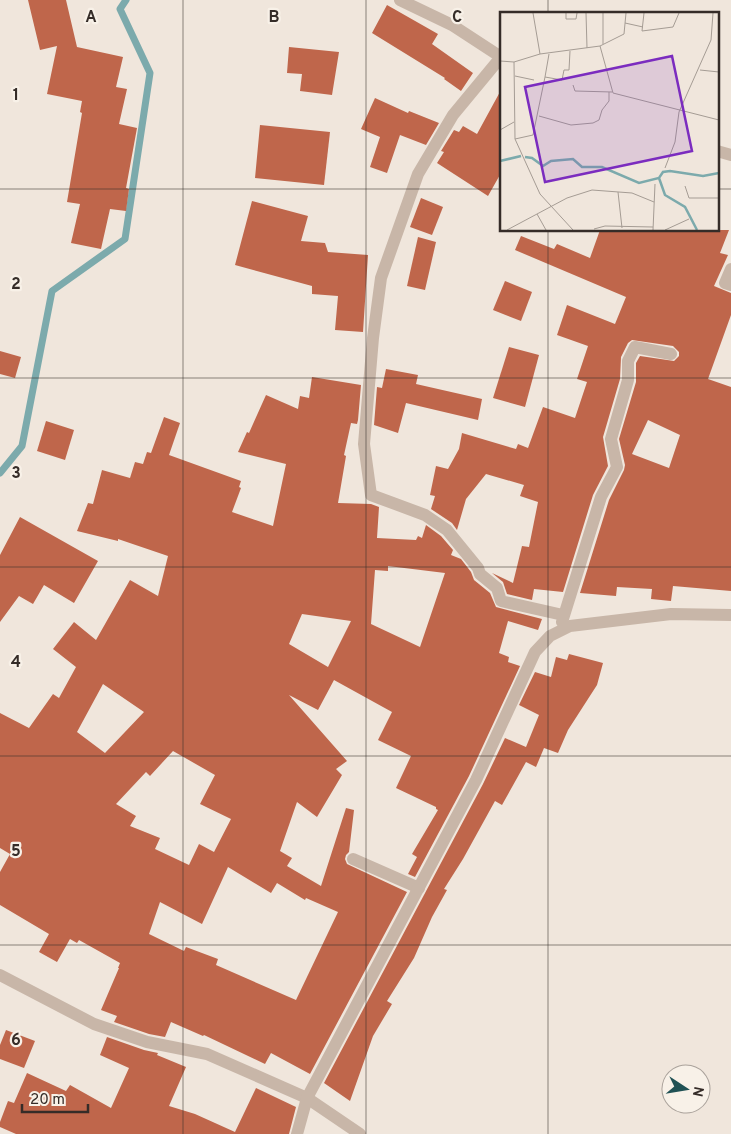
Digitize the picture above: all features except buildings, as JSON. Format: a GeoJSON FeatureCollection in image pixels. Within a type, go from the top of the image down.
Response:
{"type":"FeatureCollection","features":[{"type":"Feature","properties":{"kind":"street"},"geometry":{"type":"LineString","coordinates":[[400,0],[452,25],[500,56]]}},
{"type":"Feature","properties":{"kind":"street"},"geometry":{"type":"LineString","coordinates":[[500,58],[453,115],[418,174],[384,269],[381,278],[373,338],[364,444],[371,495],[425,515],[447,530],[478,568],[479,573],[497,588],[501,602],[563,615]]}},
{"type":"Feature","properties":{"kind":"street"},"geometry":{"type":"LineString","coordinates":[[718,151],[731,155]]}},
{"type":"Feature","properties":{"kind":"street"},"geometry":{"type":"LineString","coordinates":[[731,269],[725,283],[731,285]]}},
{"type":"Feature","properties":{"kind":"street"},"geometry":{"type":"LineString","coordinates":[[560,631],[563,615],[601,497],[616,467],[611,439],[628,380],[628,361],[635,347],[672,354]]}},
{"type":"Feature","properties":{"kind":"street"},"geometry":{"type":"LineString","coordinates":[[297,1134],[307,1098],[476,780],[535,652],[550,636],[570,626],[671,614],[731,614]]}},
{"type":"Feature","properties":{"kind":"street"},"geometry":{"type":"LineString","coordinates":[[353,859],[419,888]]}},
{"type":"Feature","properties":{"kind":"street"},"geometry":{"type":"LineString","coordinates":[[0,975],[94,1024],[147,1042],[207,1054],[307,1098],[360,1134]]}},
{"type":"Feature","properties":{"kind":"waterway"},"geometry":{"type":"LineString","coordinates":[[0,473],[22,446],[52,291],[125,239],[150,73],[120,9],[126,0]]}}]}
